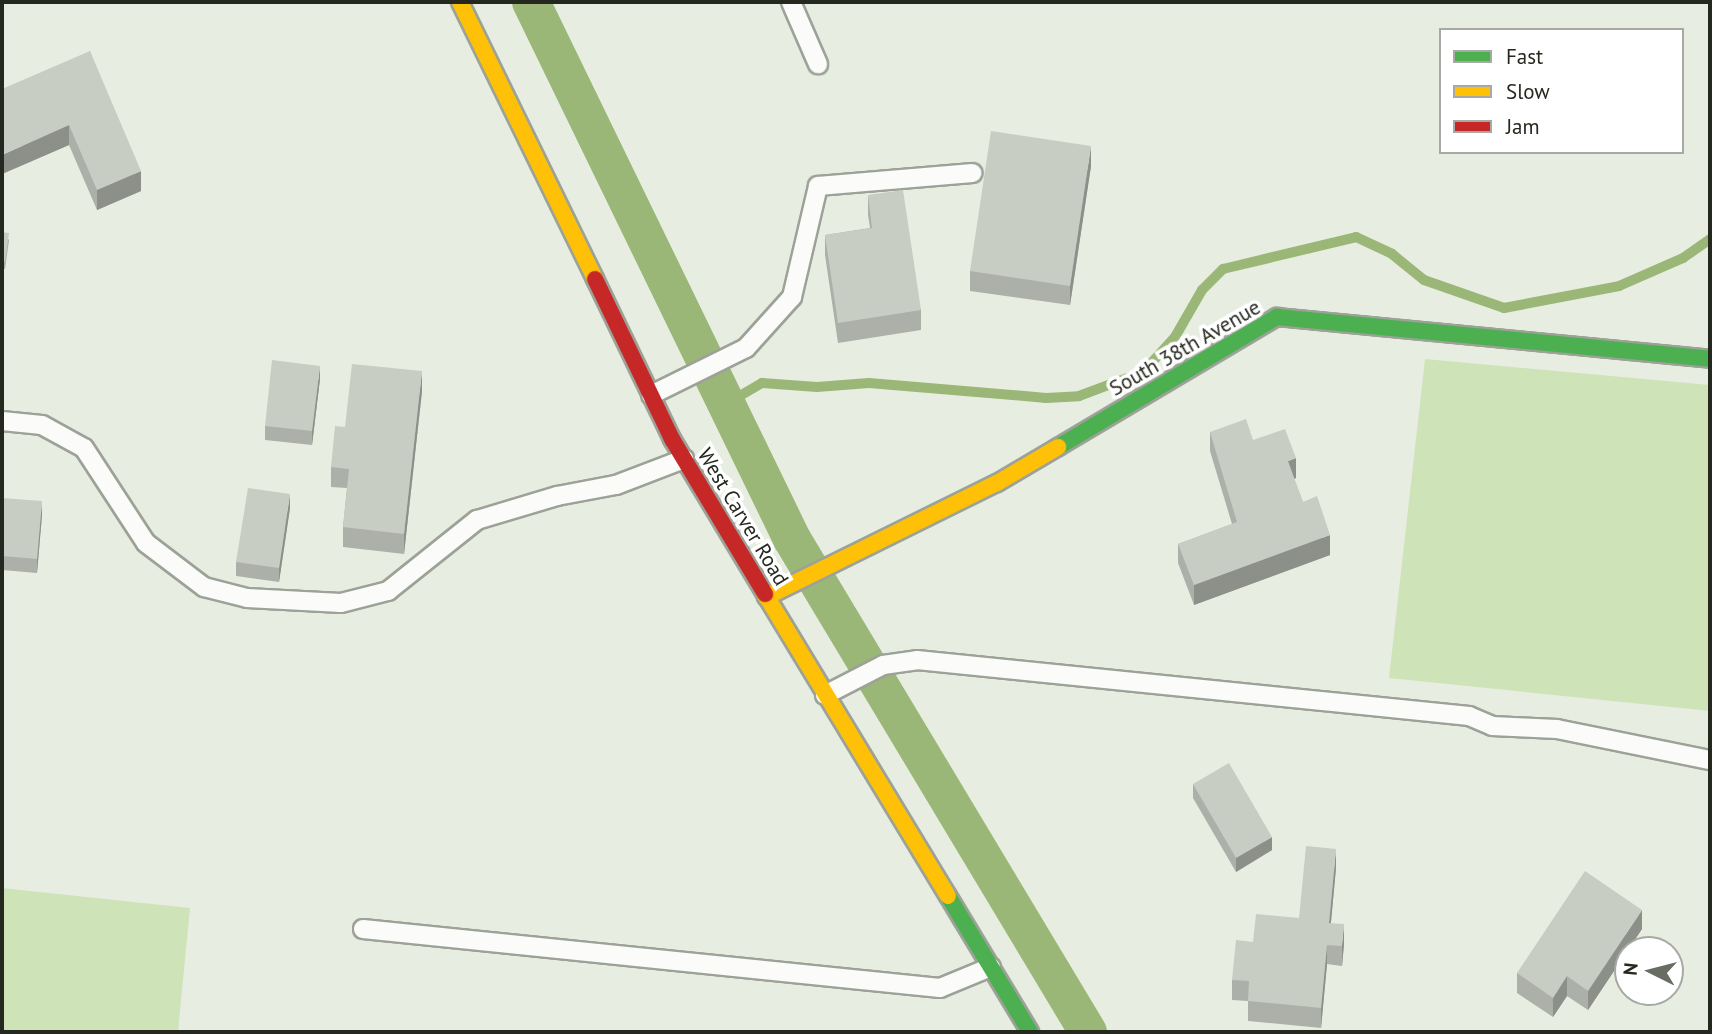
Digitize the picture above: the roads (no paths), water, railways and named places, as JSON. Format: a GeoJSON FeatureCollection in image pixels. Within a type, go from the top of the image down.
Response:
{"type":"FeatureCollection","features":[{"type":"Feature","properties":{"kind":"street","name":"West Carver Road"},"geometry":{"type":"LineString","coordinates":[[460,2],[684,459],[1030,1032]]}},
{"type":"Feature","properties":{"kind":"street","name":"South 38th Avenue"},"geometry":{"type":"LineString","coordinates":[[766,597],[831,567],[997,482],[1277,317],[1710,359]]}},
{"type":"Feature","properties":{"kind":"lane"},"geometry":{"type":"LineString","coordinates":[[791,2],[818,64]]}},
{"type":"Feature","properties":{"kind":"lane"},"geometry":{"type":"LineString","coordinates":[[651,395],[747,348],[792,297],[818,186],[972,173]]}},
{"type":"Feature","properties":{"kind":"lane"},"geometry":{"type":"LineString","coordinates":[[2,421],[42,425],[84,448],[146,543],[204,587],[247,598],[341,603],[388,591],[477,520],[557,496],[616,485],[684,459]]}},
{"type":"Feature","properties":{"kind":"lane"},"geometry":{"type":"LineString","coordinates":[[825,695],[883,665],[917,660],[1010,667],[1469,716],[1492,726],[1557,729],[1710,760]]}},
{"type":"Feature","properties":{"kind":"lane"},"geometry":{"type":"LineString","coordinates":[[363,929],[940,988],[991,967]]}},
{"type":"Feature","properties":{"kind":"waterway"},"geometry":{"type":"LineString","coordinates":[[531,2],[792,539],[1088,1032]]}},
{"type":"Feature","properties":{"kind":"waterway"},"geometry":{"type":"LineString","coordinates":[[726,404],[762,383],[817,387],[869,383],[1046,398],[1079,396],[1143,372],[1175,337],[1202,290],[1223,269],[1356,237],[1392,254],[1424,280],[1504,308],[1619,286],[1683,258],[1710,239]]}}]}
